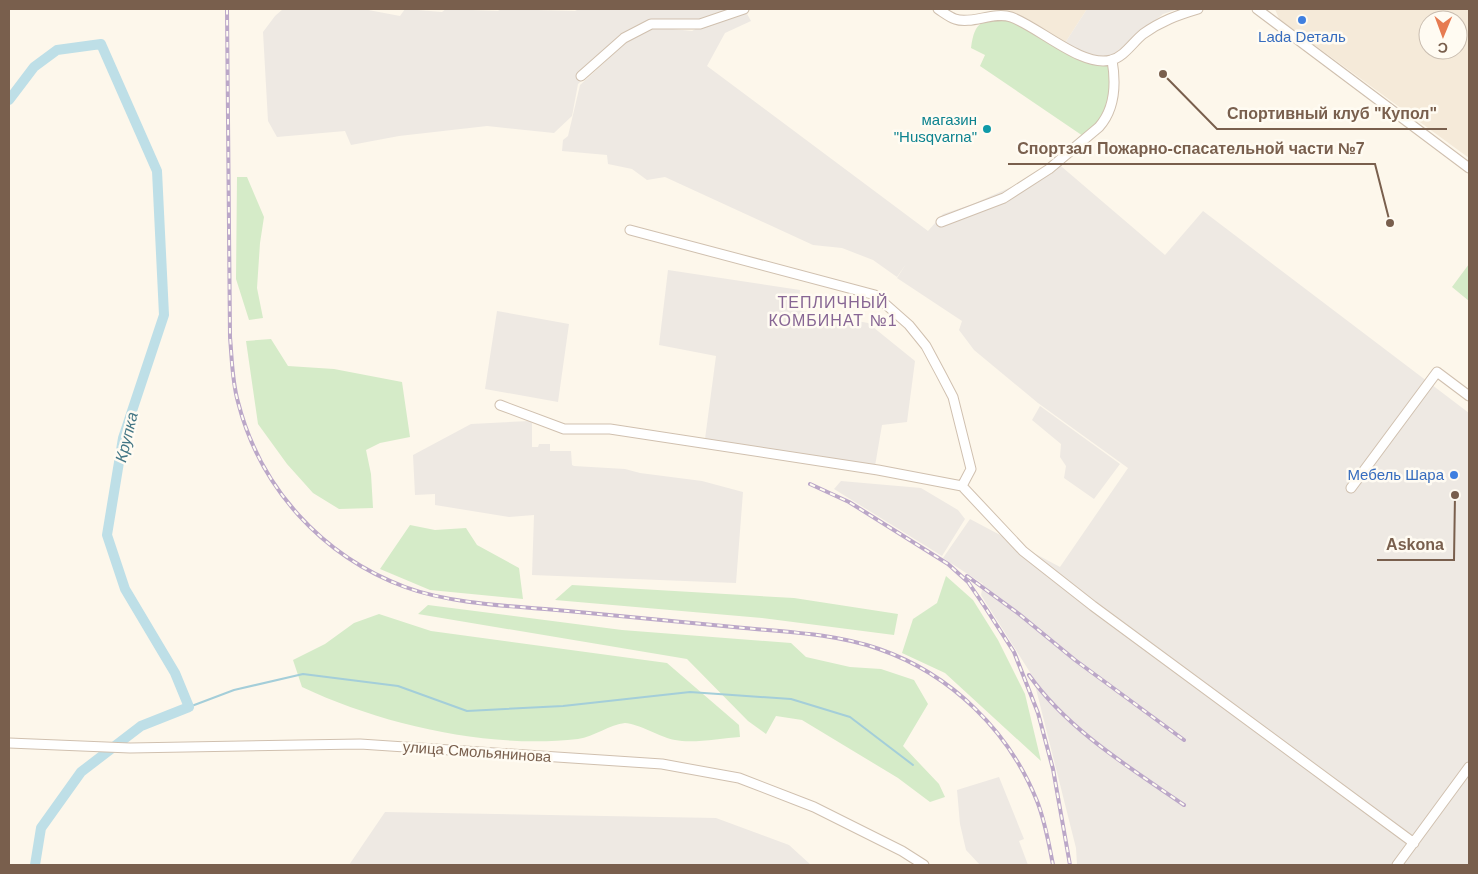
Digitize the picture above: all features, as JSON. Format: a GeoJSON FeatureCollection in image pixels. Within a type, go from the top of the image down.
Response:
{"type":"FeatureCollection","features":[{"type":"Feature","properties":{"kind":"street"},"geometry":{"type":"LineString","coordinates":[[581,76],[624,38],[651,24],[700,24],[744,9]]}},
{"type":"Feature","properties":{"kind":"street"},"geometry":{"type":"LineString","coordinates":[[938,9],[956,19],[1009,16],[1031,26],[1082,57],[1101,61],[1112,60],[1143,34],[1167,18],[1198,9]]}},
{"type":"Feature","properties":{"kind":"street"},"geometry":{"type":"LineString","coordinates":[[1261,10],[1469,168]]}},
{"type":"Feature","properties":{"kind":"street"},"geometry":{"type":"LineString","coordinates":[[941,222],[1004,198],[1049,169],[1099,127],[1106,120],[1113,98],[1115,76],[1112,60]]}},
{"type":"Feature","properties":{"kind":"street"},"geometry":{"type":"LineString","coordinates":[[630,230],[874,295],[909,325],[926,346],[953,397],[971,469],[962,486]]}},
{"type":"Feature","properties":{"kind":"street"},"geometry":{"type":"LineString","coordinates":[[1351,488],[1437,372],[1469,396]]}},
{"type":"Feature","properties":{"kind":"street"},"geometry":{"type":"LineString","coordinates":[[500,405],[564,429],[610,429],[878,470],[962,486],[1023,551],[1093,606],[1414,843]]}},
{"type":"Feature","properties":{"kind":"street","name":"улица Смольянинова"},"geometry":{"type":"LineString","coordinates":[[9,743],[130,748],[360,744],[662,764],[739,778],[814,808],[902,851],[924,865]]}},
{"type":"Feature","properties":{"kind":"street"},"geometry":{"type":"LineString","coordinates":[[1397,865],[1469,767]]}},
{"type":"Feature","properties":{"kind":"shaded area"},"geometry":{"type":"Polygon","coordinates":[[[283,9],[363,9],[400,16],[405,9],[442,12],[446,9],[575,11],[579,9],[751,9],[721,19],[746,12],[751,21],[725,33],[707,66],[928,231],[943,214],[973,204],[1029,179],[1055,161],[1165,255],[1203,211],[1469,413],[1469,865],[1077,865],[1076,848],[1033,677],[981,595],[983,584],[943,558],[970,519],[1060,567],[1128,468],[1038,403],[974,350],[959,330],[962,321],[897,278],[906,264],[897,277],[873,260],[842,248],[813,245],[665,177],[647,180],[632,169],[608,164],[607,155],[562,151],[563,140],[568,136],[580,85],[627,42],[653,27],[692,31],[701,26],[652,26],[625,41],[578,84],[572,116],[554,133],[487,126],[399,136],[351,145],[345,131],[277,137],[268,121],[263,32],[283,9]]]}},
{"type":"Feature","properties":{"kind":"shaded area"},"geometry":{"type":"Polygon","coordinates":[[[998,9],[1087,9],[1065,43],[998,9]]]}},
{"type":"Feature","properties":{"kind":"shaded area"},"geometry":{"type":"Polygon","coordinates":[[[1087,9],[1178,9],[1163,14],[1111,56],[1094,58],[1065,43],[1087,9]]]}},
{"type":"Feature","properties":{"kind":"shaded area"},"geometry":{"type":"Polygon","coordinates":[[[1275,9],[1469,9],[1469,158],[1279,19],[1275,9]]]}},
{"type":"Feature","properties":{"kind":"shaded area","name":"ТЕПЛИЧНЫЙ КОМБИНАТ №1"},"geometry":{"type":"Polygon","coordinates":[[[668,270],[800,290],[798,310],[868,323],[915,361],[907,422],[882,425],[875,466],[705,439],[716,356],[659,345],[668,270]]]}},
{"type":"Feature","properties":{"kind":"shaded area"},"geometry":{"type":"Polygon","coordinates":[[[497,311],[569,324],[558,402],[485,389],[497,311]]]}},
{"type":"Feature","properties":{"kind":"shaded area"},"geometry":{"type":"Polygon","coordinates":[[[1040,406],[1120,464],[1094,499],[1064,478],[1066,466],[1060,457],[1061,444],[1032,420],[1040,406]]]}},
{"type":"Feature","properties":{"kind":"shaded area"},"geometry":{"type":"Polygon","coordinates":[[[529,421],[532,423],[532,447],[538,447],[539,444],[550,444],[550,451],[571,451],[572,465],[574,466],[625,469],[640,473],[702,481],[743,492],[736,583],[532,575],[534,515],[509,517],[435,505],[435,494],[415,495],[413,455],[471,424],[529,421]]]}},
{"type":"Feature","properties":{"kind":"shaded area"},"geometry":{"type":"Polygon","coordinates":[[[841,481],[921,488],[958,510],[965,519],[942,556],[834,489],[841,481]]]}},
{"type":"Feature","properties":{"kind":"shaded area"},"geometry":{"type":"Polygon","coordinates":[[[999,777],[1024,839],[1019,841],[1028,865],[980,865],[966,850],[960,824],[957,790],[999,777]]]}},
{"type":"Feature","properties":{"kind":"shaded area"},"geometry":{"type":"Polygon","coordinates":[[[385,812],[716,818],[789,845],[811,865],[349,865],[385,812]]]}},
{"type":"Feature","properties":{"kind":"green space"},"geometry":{"type":"Polygon","coordinates":[[[1008,19],[1030,28],[1080,59],[1110,64],[1110,99],[1103,119],[1083,136],[980,66],[985,55],[971,48],[977,27],[991,20],[1008,19]]]}},
{"type":"Feature","properties":{"kind":"green space"},"geometry":{"type":"Polygon","coordinates":[[[237,177],[247,177],[264,217],[257,288],[263,318],[249,320],[236,279],[237,177]]]}},
{"type":"Feature","properties":{"kind":"green space"},"geometry":{"type":"Polygon","coordinates":[[[1469,264],[1469,301],[1452,287],[1469,264]]]}},
{"type":"Feature","properties":{"kind":"green space"},"geometry":{"type":"Polygon","coordinates":[[[271,339],[288,366],[334,369],[402,382],[410,437],[380,443],[366,450],[371,474],[373,508],[339,509],[313,493],[287,464],[258,424],[246,341],[271,339]]]}},
{"type":"Feature","properties":{"kind":"green space"},"geometry":{"type":"Polygon","coordinates":[[[410,525],[435,530],[466,528],[477,545],[519,568],[523,599],[430,590],[380,569],[410,525]]]}},
{"type":"Feature","properties":{"kind":"green space"},"geometry":{"type":"Polygon","coordinates":[[[946,576],[973,600],[998,640],[1025,694],[1041,761],[945,673],[902,653],[913,619],[937,603],[946,576]]]}},
{"type":"Feature","properties":{"kind":"green space"},"geometry":{"type":"Polygon","coordinates":[[[572,585],[794,598],[898,614],[894,635],[762,618],[555,600],[572,585]]]}},
{"type":"Feature","properties":{"kind":"green space"},"geometry":{"type":"Polygon","coordinates":[[[428,605],[622,630],[791,643],[806,657],[850,667],[881,669],[914,680],[928,704],[903,746],[939,784],[945,797],[930,802],[898,778],[802,720],[776,716],[766,734],[748,721],[687,659],[418,614],[428,605]]]}},
{"type":"Feature","properties":{"kind":"green space"},"geometry":{"type":"Polygon","coordinates":[[[379,614],[431,631],[667,663],[739,725],[740,737],[682,741],[670,739],[636,725],[625,723],[578,739],[544,741],[472,737],[401,723],[367,713],[302,687],[293,660],[325,644],[354,623],[379,614]]]}},
{"type":"Feature","properties":{"kind":"waterway","name":"Крупка"},"geometry":{"type":"LineString","coordinates":[[9,100],[34,67],[57,50],[101,44],[157,171],[164,315],[123,438],[107,535],[125,589],[175,673],[189,707],[141,726],[81,772],[41,828],[35,865]]}},
{"type":"Feature","properties":{"kind":"waterway"},"geometry":{"type":"LineString","coordinates":[[189,707],[234,690],[303,674],[398,686],[467,711],[563,706],[690,692],[791,699],[850,717],[913,765]]}},
{"type":"Feature","properties":{"kind":"railway"},"geometry":{"type":"LineString","coordinates":[[227,9],[230,337],[234,386],[248,433],[262,463],[279,490],[321,538],[375,574],[405,587],[444,598],[485,604],[812,634],[863,644],[905,660],[930,673],[974,708],[1011,751],[1037,801],[1045,825],[1053,865]]}},
{"type":"Feature","properties":{"kind":"railway"},"geometry":{"type":"LineString","coordinates":[[810,484],[849,502],[948,564],[968,582],[1014,652],[1038,713],[1053,769],[1070,865]]}},
{"type":"Feature","properties":{"kind":"railway"},"geometry":{"type":"LineString","coordinates":[[967,576],[1019,614],[1075,660],[1184,740]]}},
{"type":"Feature","properties":{"kind":"railway"},"geometry":{"type":"LineString","coordinates":[[1029,675],[1062,713],[1100,746],[1184,805]]}},
{"type":"Feature","properties":{"kind":"place","name":"Lada Dеталь"},"geometry":{"type":"Point","coordinates":[1302,20]}},
{"type":"Feature","properties":{"kind":"place","name":"Спортивный клуб \"Купол\""},"geometry":{"type":"Point","coordinates":[1163,74]}},
{"type":"Feature","properties":{"kind":"place","name":"магазин \"Husqvarna\""},"geometry":{"type":"Point","coordinates":[987,129]}},
{"type":"Feature","properties":{"kind":"place","name":"Спортзал Пожарно-спасательной части №7"},"geometry":{"type":"Point","coordinates":[1390,223]}},
{"type":"Feature","properties":{"kind":"place","name":"Мебель Шара"},"geometry":{"type":"Point","coordinates":[1454,475]}},
{"type":"Feature","properties":{"kind":"place","name":"Askona"},"geometry":{"type":"Point","coordinates":[1455,495]}},
{"type":"Feature","properties":{"kind":"district","name":"ТЕПЛИЧНЫЙ КОМБИНАТ №1"},"geometry":{"type":"Point","coordinates":[833,311]}}]}
